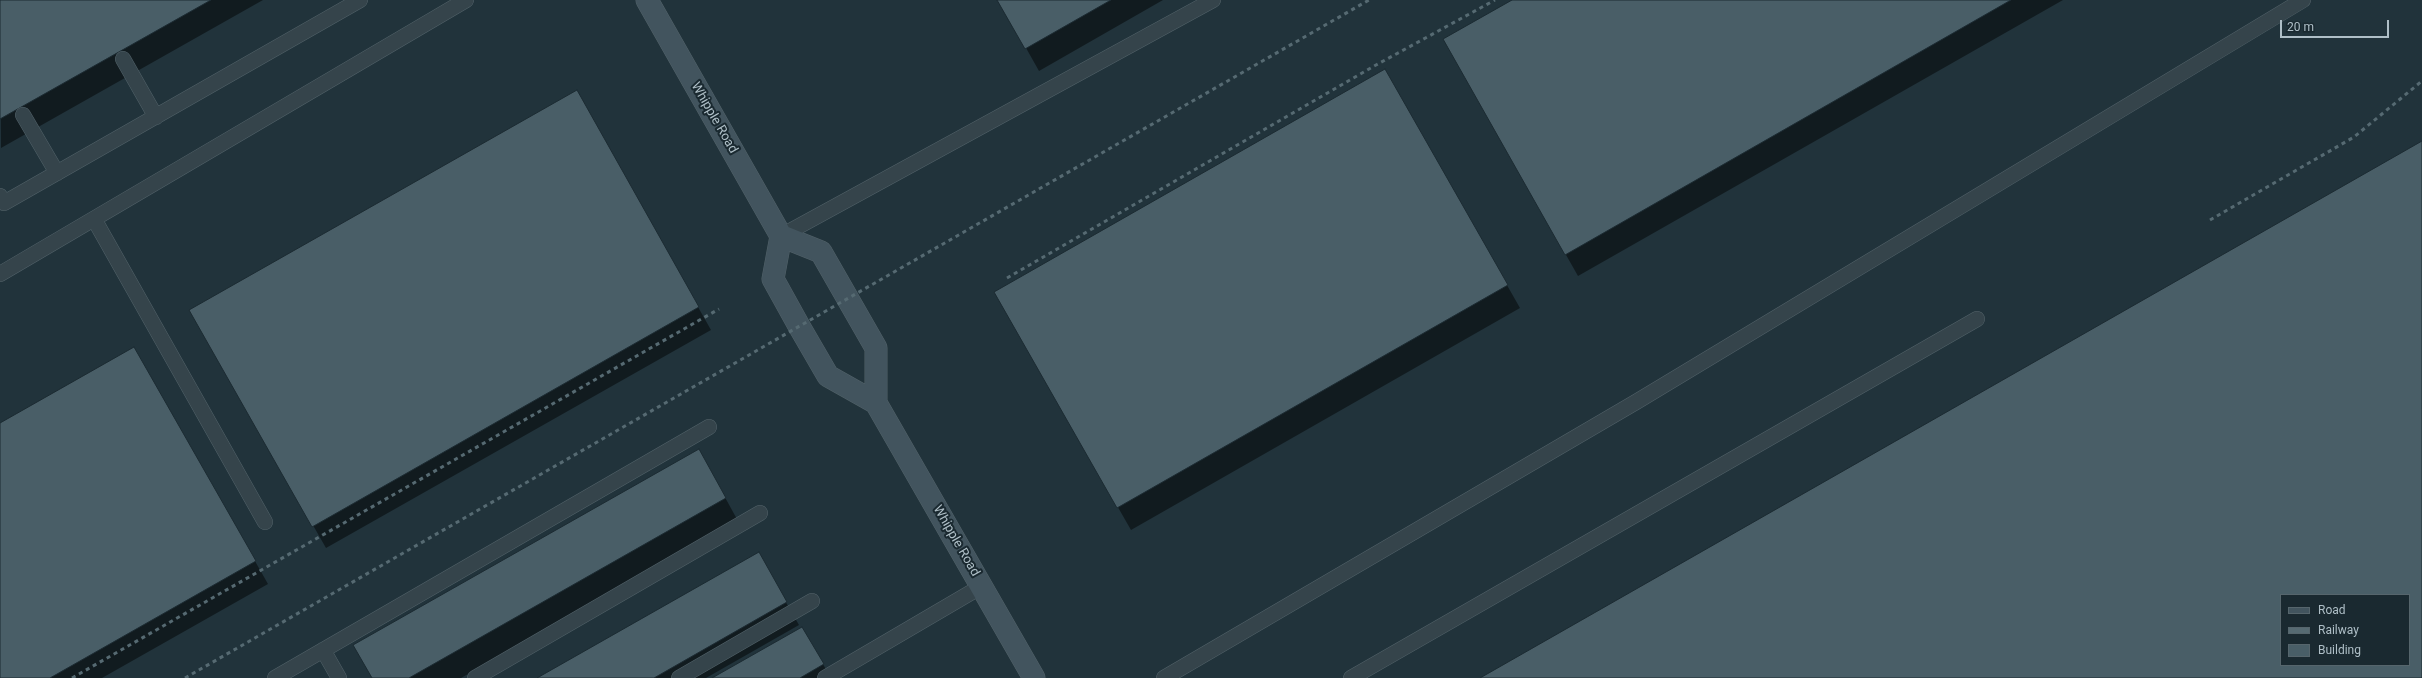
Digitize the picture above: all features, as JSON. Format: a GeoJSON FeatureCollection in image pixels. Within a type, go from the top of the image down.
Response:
{"type":"FeatureCollection","features":[{"type":"Feature","properties":{"kind":"main road","name":"Whipple Road"},"geometry":{"type":"LineString","coordinates":[[648,0],[781,236]]}},
{"type":"Feature","properties":{"kind":"main road"},"geometry":{"type":"LineString","coordinates":[[781,236],[821,252],[876,348],[876,403],[828,376],[772,279],[781,236]]}},
{"type":"Feature","properties":{"kind":"main road","name":"Whipple Road"},"geometry":{"type":"LineString","coordinates":[[876,403],[1034,678]]}},
{"type":"Feature","properties":{"kind":"lane"},"geometry":{"type":"LineString","coordinates":[[0,274],[466,0]]}},
{"type":"Feature","properties":{"kind":"lane"},"geometry":{"type":"LineString","coordinates":[[781,236],[1213,0]]}},
{"type":"Feature","properties":{"kind":"lane"},"geometry":{"type":"LineString","coordinates":[[1164,678],[1636,402],[2303,0]]}},
{"type":"Feature","properties":{"kind":"lane"},"geometry":{"type":"LineString","coordinates":[[0,196],[4,203],[156,117],[354,1]]}},
{"type":"Feature","properties":{"kind":"lane"},"geometry":{"type":"LineString","coordinates":[[123,60],[156,117]]}},
{"type":"Feature","properties":{"kind":"lane"},"geometry":{"type":"LineString","coordinates":[[23,115],[57,173]]}},
{"type":"Feature","properties":{"kind":"lane"},"geometry":{"type":"LineString","coordinates":[[94,219],[265,522]]}},
{"type":"Feature","properties":{"kind":"lane"},"geometry":{"type":"LineString","coordinates":[[1351,678],[1977,319]]}},
{"type":"Feature","properties":{"kind":"lane"},"geometry":{"type":"LineString","coordinates":[[275,678],[709,427]]}},
{"type":"Feature","properties":{"kind":"lane"},"geometry":{"type":"LineString","coordinates":[[475,678],[760,513]]}},
{"type":"Feature","properties":{"kind":"lane"},"geometry":{"type":"LineString","coordinates":[[825,678],[982,586]]}},
{"type":"Feature","properties":{"kind":"lane"},"geometry":{"type":"LineString","coordinates":[[679,678],[812,601]]}},
{"type":"Feature","properties":{"kind":"lane"},"geometry":{"type":"LineString","coordinates":[[323,650],[339,678]]}},
{"type":"Feature","properties":{"kind":"building"},"geometry":{"type":"Polygon","coordinates":[[[0,0],[211,0],[0,119],[0,0]]]}},
{"type":"Feature","properties":{"kind":"building"},"geometry":{"type":"Polygon","coordinates":[[[997,0],[1111,0],[1025,49],[997,0]]]}},
{"type":"Feature","properties":{"kind":"building"},"geometry":{"type":"Polygon","coordinates":[[[1512,0],[2011,0],[1565,255],[1443,39],[1512,0]]]}},
{"type":"Feature","properties":{"kind":"building"},"geometry":{"type":"Polygon","coordinates":[[[1385,69],[1508,285],[1117,508],[994,292],[1385,69]]]}},
{"type":"Feature","properties":{"kind":"building"},"geometry":{"type":"Polygon","coordinates":[[[577,90],[699,307],[312,527],[189,310],[577,90]]]}},
{"type":"Feature","properties":{"kind":"building"},"geometry":{"type":"Polygon","coordinates":[[[2422,141],[2422,678],[1480,678],[2422,141]]]}},
{"type":"Feature","properties":{"kind":"building"},"geometry":{"type":"Polygon","coordinates":[[[134,347],[256,561],[50,678],[0,678],[0,423],[134,347]]]}},
{"type":"Feature","properties":{"kind":"building"},"geometry":{"type":"Polygon","coordinates":[[[699,449],[726,498],[409,678],[372,678],[353,645],[699,449]]]}},
{"type":"Feature","properties":{"kind":"building"},"geometry":{"type":"Polygon","coordinates":[[[759,552],[787,602],[654,678],[537,678],[759,552]]]}},
{"type":"Feature","properties":{"kind":"building"},"geometry":{"type":"Polygon","coordinates":[[[802,627],[824,664],[800,678],[712,678],[802,627]]]}},
{"type":"Feature","properties":{"kind":"railway"},"geometry":{"type":"LineString","coordinates":[[185,678],[1369,0]]}},
{"type":"Feature","properties":{"kind":"railway"},"geometry":{"type":"LineString","coordinates":[[1007,278],[1376,65],[1495,0]]}},
{"type":"Feature","properties":{"kind":"railway"},"geometry":{"type":"LineString","coordinates":[[2210,220],[2354,137],[2422,81]]}},
{"type":"Feature","properties":{"kind":"railway"},"geometry":{"type":"LineString","coordinates":[[72,678],[719,309]]}}]}
